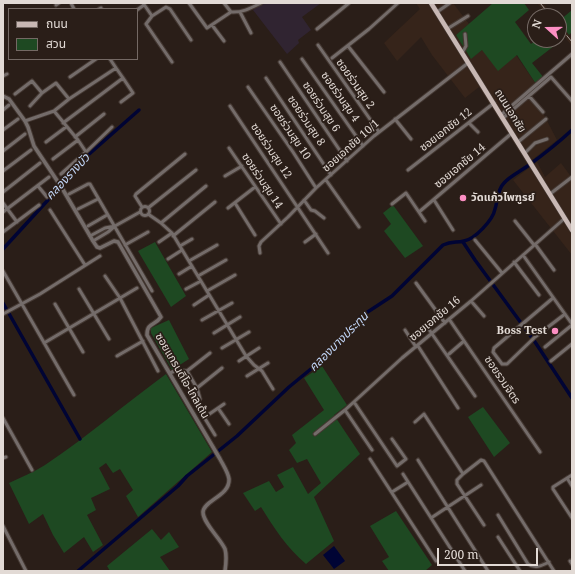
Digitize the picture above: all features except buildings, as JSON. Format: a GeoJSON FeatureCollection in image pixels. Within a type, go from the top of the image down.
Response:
{"type":"FeatureCollection","features":[{"type":"Feature","properties":{"kind":"main road","name":"ถนนเอกชัย"},"geometry":{"type":"LineString","coordinates":[[431,3],[572,230]]}},
{"type":"Feature","properties":{"kind":"street"},"geometry":{"type":"LineString","coordinates":[[72,6],[76,3]]}},
{"type":"Feature","properties":{"kind":"street"},"geometry":{"type":"LineString","coordinates":[[189,3],[207,28],[231,12],[240,12],[261,3]]}},
{"type":"Feature","properties":{"kind":"street"},"geometry":{"type":"LineString","coordinates":[[224,3],[231,12]]}},
{"type":"Feature","properties":{"kind":"street"},"geometry":{"type":"LineString","coordinates":[[250,3],[253,7]]}},
{"type":"Feature","properties":{"kind":"street"},"geometry":{"type":"LineString","coordinates":[[317,29],[349,3]]}},
{"type":"Feature","properties":{"kind":"street"},"geometry":{"type":"LineString","coordinates":[[332,58],[369,29],[398,3]]}},
{"type":"Feature","properties":{"kind":"street"},"geometry":{"type":"LineString","coordinates":[[437,12],[450,3]]}},
{"type":"Feature","properties":{"kind":"street"},"geometry":{"type":"LineString","coordinates":[[143,4],[152,16]]}},
{"type":"Feature","properties":{"kind":"street"},"geometry":{"type":"LineString","coordinates":[[172,62],[146,24],[152,16],[166,7],[170,9],[191,40]]}},
{"type":"Feature","properties":{"kind":"street"},"geometry":{"type":"LineString","coordinates":[[240,12],[252,33]]}},
{"type":"Feature","properties":{"kind":"street"},"geometry":{"type":"LineString","coordinates":[[447,29],[468,16]]}},
{"type":"Feature","properties":{"kind":"street"},"geometry":{"type":"LineString","coordinates":[[212,26],[224,41]]}},
{"type":"Feature","properties":{"kind":"street"},"geometry":{"type":"LineString","coordinates":[[462,53],[466,46],[465,34]]}},
{"type":"Feature","properties":{"kind":"street","name":"ซอยร่วมสุข 2"},"geometry":{"type":"LineString","coordinates":[[318,45],[378,132]]}},
{"type":"Feature","properties":{"kind":"street"},"geometry":{"type":"LineString","coordinates":[[348,46],[384,92]]}},
{"type":"Feature","properties":{"kind":"street"},"geometry":{"type":"LineString","coordinates":[[502,117],[572,54]]}},
{"type":"Feature","properties":{"kind":"street","name":"ซอยร่วมสุข 4"},"geometry":{"type":"LineString","coordinates":[[302,59],[363,146]]}},
{"type":"Feature","properties":{"kind":"street"},"geometry":{"type":"LineString","coordinates":[[70,77],[95,60]]}},
{"type":"Feature","properties":{"kind":"street"},"geometry":{"type":"LineString","coordinates":[[111,60],[133,93],[121,102]]}},
{"type":"Feature","properties":{"kind":"street","name":"ซอยร่วมสุข 6"},"geometry":{"type":"LineString","coordinates":[[280,62],[347,161]]}},
{"type":"Feature","properties":{"kind":"street","name":"ซอยเอกชัย 10/1"},"geometry":{"type":"LineString","coordinates":[[260,253],[259,246],[261,242],[316,188],[378,132],[468,63]]}},
{"type":"Feature","properties":{"kind":"street"},"geometry":{"type":"LineString","coordinates":[[25,121],[54,111],[69,99],[116,68]]}},
{"type":"Feature","properties":{"kind":"street"},"geometry":{"type":"LineString","coordinates":[[3,76],[7,74]]}},
{"type":"Feature","properties":{"kind":"street"},"geometry":{"type":"LineString","coordinates":[[502,117],[551,77],[572,101]]}},
{"type":"Feature","properties":{"kind":"street"},"geometry":{"type":"LineString","coordinates":[[63,123],[123,78]]}},
{"type":"Feature","properties":{"kind":"street","name":"ซอยร่วมสุข 8"},"geometry":{"type":"LineString","coordinates":[[266,78],[331,175]]}},
{"type":"Feature","properties":{"kind":"street"},"geometry":{"type":"LineString","coordinates":[[15,94],[32,81],[42,93]]}},
{"type":"Feature","properties":{"kind":"street"},"geometry":{"type":"LineString","coordinates":[[30,106],[42,93],[56,83],[69,99]]}},
{"type":"Feature","properties":{"kind":"street","name":"ซอยร่วมสุข 10"},"geometry":{"type":"LineString","coordinates":[[248,87],[316,188]]}},
{"type":"Feature","properties":{"kind":"street"},"geometry":{"type":"LineString","coordinates":[[3,96],[9,99],[25,121],[34,146],[62,188],[93,241],[115,226],[140,212],[142,207]]}},
{"type":"Feature","properties":{"kind":"street"},"geometry":{"type":"LineString","coordinates":[[529,96],[543,112]]}},
{"type":"Feature","properties":{"kind":"street","name":"ซอยเอกชัย 12"},"geometry":{"type":"LineString","coordinates":[[408,170],[494,103]]}},
{"type":"Feature","properties":{"kind":"street"},"geometry":{"type":"LineString","coordinates":[[3,110],[9,106]]}},
{"type":"Feature","properties":{"kind":"street","name":"ซอยร่วมสุข 12"},"geometry":{"type":"LineString","coordinates":[[230,106],[328,253]]}},
{"type":"Feature","properties":{"kind":"street"},"geometry":{"type":"LineString","coordinates":[[54,111],[86,152]]}},
{"type":"Feature","properties":{"kind":"street"},"geometry":{"type":"LineString","coordinates":[[75,137],[104,114]]}},
{"type":"Feature","properties":{"kind":"street"},"geometry":{"type":"LineString","coordinates":[[3,130],[18,119]]}},
{"type":"Feature","properties":{"kind":"street"},"geometry":{"type":"LineString","coordinates":[[395,119],[411,139]]}},
{"type":"Feature","properties":{"kind":"street"},"geometry":{"type":"LineString","coordinates":[[518,142],[546,119]]}},
{"type":"Feature","properties":{"kind":"street"},"geometry":{"type":"LineString","coordinates":[[469,123],[478,132]]}},
{"type":"Feature","properties":{"kind":"street"},"geometry":{"type":"LineString","coordinates":[[46,142],[66,127]]}},
{"type":"Feature","properties":{"kind":"street"},"geometry":{"type":"LineString","coordinates":[[60,174],[112,127]]}},
{"type":"Feature","properties":{"kind":"street","name":"ซอยเอกชัย 14"},"geometry":{"type":"LineString","coordinates":[[419,212],[512,133]]}},
{"type":"Feature","properties":{"kind":"street"},"geometry":{"type":"LineString","coordinates":[[3,151],[25,134]]}},
{"type":"Feature","properties":{"kind":"street"},"geometry":{"type":"LineString","coordinates":[[525,153],[535,143],[547,139]]}},
{"type":"Feature","properties":{"kind":"street"},"geometry":{"type":"LineString","coordinates":[[53,159],[78,140]]}},
{"type":"Feature","properties":{"kind":"street","name":"ซอยร่วมสุข 14"},"geometry":{"type":"LineString","coordinates":[[229,148],[281,224]]}},
{"type":"Feature","properties":{"kind":"street"},"geometry":{"type":"LineString","coordinates":[[3,171],[31,150]]}},
{"type":"Feature","properties":{"kind":"street"},"geometry":{"type":"LineString","coordinates":[[142,207],[135,196],[136,194],[185,154]]}},
{"type":"Feature","properties":{"kind":"street"},"geometry":{"type":"LineString","coordinates":[[3,192],[40,163]]}},
{"type":"Feature","properties":{"kind":"street"},"geometry":{"type":"LineString","coordinates":[[225,176],[242,166]]}},
{"type":"Feature","properties":{"kind":"street"},"geometry":{"type":"LineString","coordinates":[[148,208],[196,170]]}},
{"type":"Feature","properties":{"kind":"street"},"geometry":{"type":"LineString","coordinates":[[3,212],[49,177]]}},
{"type":"Feature","properties":{"kind":"street"},"geometry":{"type":"LineString","coordinates":[[550,194],[572,177]]}},
{"type":"Feature","properties":{"kind":"street"},"geometry":{"type":"LineString","coordinates":[[326,180],[358,227]]}},
{"type":"Feature","properties":{"kind":"street"},"geometry":{"type":"LineString","coordinates":[[69,194],[89,183],[152,291]]}},
{"type":"Feature","properties":{"kind":"street"},"geometry":{"type":"LineString","coordinates":[[38,186],[47,197]]}},
{"type":"Feature","properties":{"kind":"street"},"geometry":{"type":"LineString","coordinates":[[161,223],[206,186]]}},
{"type":"Feature","properties":{"kind":"street"},"geometry":{"type":"LineString","coordinates":[[228,208],[255,187]]}},
{"type":"Feature","properties":{"kind":"street"},"geometry":{"type":"LineString","coordinates":[[392,204],[406,193],[425,221]]}},
{"type":"Feature","properties":{"kind":"street"},"geometry":{"type":"LineString","coordinates":[[78,210],[98,199]]}},
{"type":"Feature","properties":{"kind":"street"},"geometry":{"type":"LineString","coordinates":[[304,200],[311,210],[316,211],[324,218]]}},
{"type":"Feature","properties":{"kind":"street"},"geometry":{"type":"LineString","coordinates":[[434,200],[453,230]]}},
{"type":"Feature","properties":{"kind":"street"},"geometry":{"type":"LineString","coordinates":[[159,242],[173,235],[215,202]]}},
{"type":"Feature","properties":{"kind":"street"},"geometry":{"type":"LineString","coordinates":[[3,203],[17,222]]}},
{"type":"Feature","properties":{"kind":"street"},"geometry":{"type":"LineString","coordinates":[[235,203],[255,235]]}},
{"type":"Feature","properties":{"kind":"street"},"geometry":{"type":"LineString","coordinates":[[3,232],[39,205]]}},
{"type":"Feature","properties":{"kind":"street"},"geometry":{"type":"LineString","coordinates":[[142,207],[145,206],[148,208]]}},
{"type":"Feature","properties":{"kind":"street"},"geometry":{"type":"LineString","coordinates":[[148,208],[148,214]]}},
{"type":"Feature","properties":{"kind":"street"},"geometry":{"type":"LineString","coordinates":[[50,210],[85,265]]}},
{"type":"Feature","properties":{"kind":"street"},"geometry":{"type":"LineString","coordinates":[[140,212],[143,216],[148,214]]}},
{"type":"Feature","properties":{"kind":"street"},"geometry":{"type":"LineString","coordinates":[[148,214],[161,223],[173,235],[246,356],[259,368],[273,389]]}},
{"type":"Feature","properties":{"kind":"street"},"geometry":{"type":"LineString","coordinates":[[88,226],[107,215]]}},
{"type":"Feature","properties":{"kind":"street","name":"ซอยเอกชัย 16"},"geometry":{"type":"LineString","coordinates":[[315,434],[345,410],[565,218]]}},
{"type":"Feature","properties":{"kind":"street"},"geometry":{"type":"LineString","coordinates":[[515,221],[554,270]]}},
{"type":"Feature","properties":{"kind":"street"},"geometry":{"type":"LineString","coordinates":[[90,236],[105,228],[115,226]]}},
{"type":"Feature","properties":{"kind":"street"},"geometry":{"type":"LineString","coordinates":[[126,245],[148,232]]}},
{"type":"Feature","properties":{"kind":"street"},"geometry":{"type":"LineString","coordinates":[[305,242],[316,234]]}},
{"type":"Feature","properties":{"kind":"street"},"geometry":{"type":"LineString","coordinates":[[180,246],[192,238]]}},
{"type":"Feature","properties":{"kind":"street"},"geometry":{"type":"LineString","coordinates":[[475,240],[502,272]]}},
{"type":"Feature","properties":{"kind":"street","name":"ซอยแกรนดิโอ-โกลเด้น"},"geometry":{"type":"LineString","coordinates":[[93,241],[97,247],[100,248],[114,241],[118,242],[161,317],[149,326],[147,329],[147,335],[228,474],[229,482],[225,490],[208,504],[203,511],[206,520],[224,549],[226,559],[225,571]]}},
{"type":"Feature","properties":{"kind":"street"},"geometry":{"type":"LineString","coordinates":[[189,261],[217,245]]}},
{"type":"Feature","properties":{"kind":"street"},"geometry":{"type":"LineString","coordinates":[[168,259],[182,250]]}},
{"type":"Feature","properties":{"kind":"street"},"geometry":{"type":"LineString","coordinates":[[523,255],[572,324],[545,347]]}},
{"type":"Feature","properties":{"kind":"street"},"geometry":{"type":"LineString","coordinates":[[3,314],[40,294],[100,256]]}},
{"type":"Feature","properties":{"kind":"street"},"geometry":{"type":"LineString","coordinates":[[198,276],[226,260]]}},
{"type":"Feature","properties":{"kind":"street"},"geometry":{"type":"LineString","coordinates":[[514,262],[539,295]]}},
{"type":"Feature","properties":{"kind":"street"},"geometry":{"type":"LineString","coordinates":[[179,274],[192,266]]}},
{"type":"Feature","properties":{"kind":"street"},"geometry":{"type":"LineString","coordinates":[[3,271],[74,395]]}},
{"type":"Feature","properties":{"kind":"street"},"geometry":{"type":"LineString","coordinates":[[207,291],[235,275]]}},
{"type":"Feature","properties":{"kind":"street"},"geometry":{"type":"LineString","coordinates":[[105,276],[120,298],[158,371]]}},
{"type":"Feature","properties":{"kind":"street"},"geometry":{"type":"LineString","coordinates":[[186,289],[201,281]]}},
{"type":"Feature","properties":{"kind":"street"},"geometry":{"type":"LineString","coordinates":[[416,283],[445,322]]}},
{"type":"Feature","properties":{"kind":"street"},"geometry":{"type":"LineString","coordinates":[[79,288],[109,338]]}},
{"type":"Feature","properties":{"kind":"street"},"geometry":{"type":"LineString","coordinates":[[44,343],[137,288]]}},
{"type":"Feature","properties":{"kind":"street"},"geometry":{"type":"LineString","coordinates":[[194,306],[209,295]]}},
{"type":"Feature","properties":{"kind":"street"},"geometry":{"type":"LineString","coordinates":[[553,298],[494,348],[493,352],[502,364],[507,364],[535,337],[565,314]]}},
{"type":"Feature","properties":{"kind":"street"},"geometry":{"type":"LineString","coordinates":[[471,301],[484,316]]}},
{"type":"Feature","properties":{"kind":"street"},"geometry":{"type":"LineString","coordinates":[[202,320],[232,303]]}},
{"type":"Feature","properties":{"kind":"street"},"geometry":{"type":"LineString","coordinates":[[55,304],[84,352]]}},
{"type":"Feature","properties":{"kind":"street"},"geometry":{"type":"LineString","coordinates":[[214,332],[240,317]]}},
{"type":"Feature","properties":{"kind":"street","name":"ซอยรวมจิตร"},"geometry":{"type":"LineString","coordinates":[[449,319],[540,452]]}},
{"type":"Feature","properties":{"kind":"street"},"geometry":{"type":"LineString","coordinates":[[428,328],[475,396]]}},
{"type":"Feature","properties":{"kind":"street"},"geometry":{"type":"LineString","coordinates":[[405,330],[458,408]]}},
{"type":"Feature","properties":{"kind":"street"},"geometry":{"type":"LineString","coordinates":[[222,348],[249,332]]}},
{"type":"Feature","properties":{"kind":"street"},"geometry":{"type":"LineString","coordinates":[[117,356],[143,341]]}},
{"type":"Feature","properties":{"kind":"street"},"geometry":{"type":"LineString","coordinates":[[449,354],[464,341]]}},
{"type":"Feature","properties":{"kind":"street"},"geometry":{"type":"LineString","coordinates":[[551,361],[572,344]]}},
{"type":"Feature","properties":{"kind":"street"},"geometry":{"type":"LineString","coordinates":[[239,361],[259,348]]}},
{"type":"Feature","properties":{"kind":"street"},"geometry":{"type":"LineString","coordinates":[[170,373],[177,370],[186,371],[210,353]]}},
{"type":"Feature","properties":{"kind":"street"},"geometry":{"type":"LineString","coordinates":[[247,376],[268,363]]}},
{"type":"Feature","properties":{"kind":"street"},"geometry":{"type":"LineString","coordinates":[[197,388],[222,368]]}},
{"type":"Feature","properties":{"kind":"street"},"geometry":{"type":"LineString","coordinates":[[186,371],[197,388],[200,399],[196,404],[205,416],[215,435]]}},
{"type":"Feature","properties":{"kind":"street"},"geometry":{"type":"LineString","coordinates":[[354,402],[397,466],[406,459],[392,439]]}},
{"type":"Feature","properties":{"kind":"street"},"geometry":{"type":"LineString","coordinates":[[205,416],[224,404]]}},
{"type":"Feature","properties":{"kind":"street"},"geometry":{"type":"LineString","coordinates":[[218,408],[229,424]]}},
{"type":"Feature","properties":{"kind":"street"},"geometry":{"type":"LineString","coordinates":[[345,410],[372,450]]}},
{"type":"Feature","properties":{"kind":"street"},"geometry":{"type":"LineString","coordinates":[[415,422],[424,414],[463,474]]}},
{"type":"Feature","properties":{"kind":"street"},"geometry":{"type":"LineString","coordinates":[[3,418],[32,470]]}},
{"type":"Feature","properties":{"kind":"street"},"geometry":{"type":"LineString","coordinates":[[370,459],[436,561]]}},
{"type":"Feature","properties":{"kind":"street"},"geometry":{"type":"LineString","coordinates":[[418,460],[488,571]]}},
{"type":"Feature","properties":{"kind":"street"},"geometry":{"type":"LineString","coordinates":[[484,525],[465,497],[457,482],[463,474],[481,460],[484,461],[554,571]]}},
{"type":"Feature","properties":{"kind":"street"},"geometry":{"type":"LineString","coordinates":[[403,474],[465,571]]}},
{"type":"Feature","properties":{"kind":"street"},"geometry":{"type":"LineString","coordinates":[[572,475],[553,489],[572,518]]}},
{"type":"Feature","properties":{"kind":"street"},"geometry":{"type":"LineString","coordinates":[[567,478],[572,486]]}},
{"type":"Feature","properties":{"kind":"street"},"geometry":{"type":"LineString","coordinates":[[392,492],[408,482]]}},
{"type":"Feature","properties":{"kind":"street"},"geometry":{"type":"LineString","coordinates":[[431,518],[465,497],[481,485]]}},
{"type":"Feature","properties":{"kind":"street"},"geometry":{"type":"LineString","coordinates":[[498,515],[528,564],[535,567],[549,562]]}},
{"type":"Feature","properties":{"kind":"street"},"geometry":{"type":"LineString","coordinates":[[3,526],[26,571]]}},
{"type":"Feature","properties":{"kind":"street"},"geometry":{"type":"LineString","coordinates":[[498,537],[520,571]]}},
{"type":"Feature","properties":{"kind":"shaded area"},"geometry":{"type":"Polygon","coordinates":[[[263,3],[321,3],[302,17],[311,30],[298,40],[299,43],[287,54],[253,10],[263,3]]]}},
{"type":"Feature","properties":{"kind":"shaded area"},"geometry":{"type":"Polygon","coordinates":[[[416,3],[453,3],[469,24],[456,35],[471,58],[482,50],[516,55],[536,84],[527,92],[544,115],[557,140],[527,164],[479,87],[465,98],[432,55],[421,37],[397,61],[384,43],[420,9],[416,3]]]}},
{"type":"Feature","properties":{"kind":"shaded area"},"geometry":{"type":"Polygon","coordinates":[[[537,3],[543,3],[547,8],[541,8],[537,3]]]}},
{"type":"Feature","properties":{"kind":"shaded area"},"geometry":{"type":"Polygon","coordinates":[[[567,33],[572,39],[572,46],[567,40],[567,33]]]}},
{"type":"Feature","properties":{"kind":"shaded area"},"geometry":{"type":"Polygon","coordinates":[[[537,162],[545,177],[561,163],[572,178],[572,255],[513,180],[537,162]]]}},
{"type":"Feature","properties":{"kind":"shaded area"},"geometry":{"type":"Polygon","coordinates":[[[334,546],[345,561],[334,569],[323,555],[334,546]]]}},
{"type":"Feature","properties":{"kind":"green space"},"geometry":{"type":"Polygon","coordinates":[[[493,3],[524,3],[528,8],[527,12],[515,22],[527,38],[527,48],[551,48],[532,63],[544,78],[536,84],[517,55],[498,71],[482,50],[471,59],[456,35],[493,3]]]}},
{"type":"Feature","properties":{"kind":"green space"},"geometry":{"type":"Polygon","coordinates":[[[572,10],[572,32],[569,35],[567,32],[567,14],[572,10]]]}},
{"type":"Feature","properties":{"kind":"green space"},"geometry":{"type":"Polygon","coordinates":[[[393,205],[423,246],[405,258],[384,231],[391,224],[383,213],[393,205]]]}},
{"type":"Feature","properties":{"kind":"green space"},"geometry":{"type":"Polygon","coordinates":[[[155,242],[186,296],[171,307],[138,251],[155,242]]]}},
{"type":"Feature","properties":{"kind":"green space"},"geometry":{"type":"Polygon","coordinates":[[[169,320],[189,359],[172,370],[151,333],[151,328],[169,320]]]}},
{"type":"Feature","properties":{"kind":"green space"},"geometry":{"type":"Polygon","coordinates":[[[322,366],[347,405],[334,415],[360,454],[314,497],[334,541],[306,564],[287,544],[261,507],[255,511],[243,493],[269,481],[276,492],[284,487],[277,475],[293,467],[308,494],[321,483],[307,459],[297,463],[289,450],[296,443],[292,435],[324,410],[304,378],[322,366]]]}},
{"type":"Feature","properties":{"kind":"green space"},"geometry":{"type":"Polygon","coordinates":[[[166,374],[212,452],[138,517],[126,496],[133,490],[120,469],[113,473],[106,463],[99,468],[110,489],[91,498],[96,510],[87,515],[103,545],[93,552],[84,537],[64,553],[43,514],[29,524],[9,483],[41,468],[91,432],[166,374]]]}},
{"type":"Feature","properties":{"kind":"green space"},"geometry":{"type":"Polygon","coordinates":[[[483,407],[510,443],[494,457],[468,417],[483,407]]]}},
{"type":"Feature","properties":{"kind":"green space"},"geometry":{"type":"Polygon","coordinates":[[[396,511],[432,565],[425,571],[389,571],[382,561],[389,557],[370,526],[396,511]]]}},
{"type":"Feature","properties":{"kind":"green space"},"geometry":{"type":"Polygon","coordinates":[[[152,529],[161,540],[169,532],[179,547],[160,557],[170,571],[110,571],[107,566],[152,529]]]}},
{"type":"Feature","properties":{"kind":"waterway","name":"คลองรางบัว"},"geometry":{"type":"LineString","coordinates":[[3,249],[48,200],[79,163],[139,110]]}},
{"type":"Feature","properties":{"kind":"waterway","name":"คลองบางประทุน"},"geometry":{"type":"LineString","coordinates":[[78,571],[178,486],[187,476],[237,436],[289,387],[334,350],[360,317],[392,296],[443,245],[468,240],[478,233],[494,213],[499,192],[504,183],[546,153],[572,130]]}},
{"type":"Feature","properties":{"kind":"waterway"},"geometry":{"type":"LineString","coordinates":[[463,242],[535,342],[572,398]]}},
{"type":"Feature","properties":{"kind":"waterway"},"geometry":{"type":"LineString","coordinates":[[3,303],[80,439]]}},
{"type":"Feature","properties":{"kind":"railway"},"geometry":{"type":"LineString","coordinates":[[540,3],[544,8]]}},
{"type":"Feature","properties":{"kind":"railway"},"geometry":{"type":"LineString","coordinates":[[567,36],[572,42]]}},
{"type":"Feature","properties":{"kind":"place","name":"วัดแก้วไพฑูรย์"},"geometry":{"type":"Point","coordinates":[463,198]}},
{"type":"Feature","properties":{"kind":"place","name":"Boss Test"},"geometry":{"type":"Point","coordinates":[555,331]}}]}
